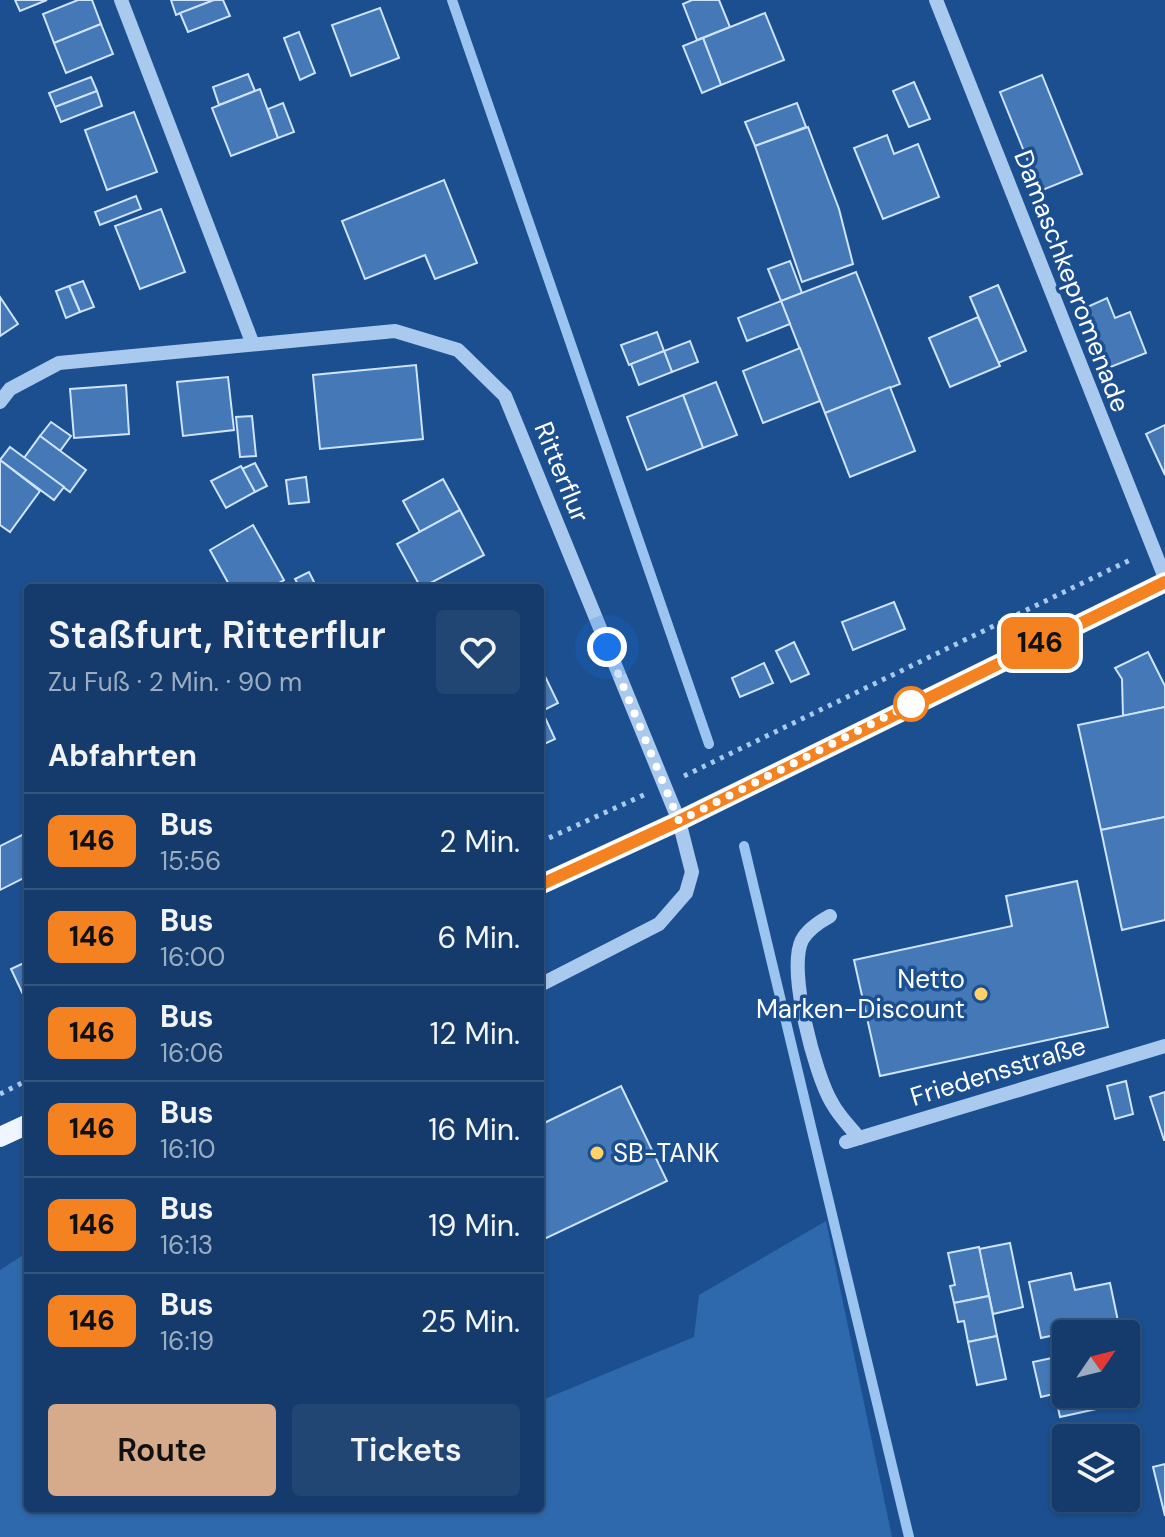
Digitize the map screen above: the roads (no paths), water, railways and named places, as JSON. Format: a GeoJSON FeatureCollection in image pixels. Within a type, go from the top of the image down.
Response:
{"type":"FeatureCollection","features":[{"type":"Feature","properties":{"kind":"main road"},"geometry":{"type":"LineString","coordinates":[[544,883],[679,821],[1165,580]]}},
{"type":"Feature","properties":{"kind":"main road"},"geometry":{"type":"LineString","coordinates":[[0,1137],[24,1126]]}},
{"type":"Feature","properties":{"kind":"street"},"geometry":{"type":"LineString","coordinates":[[121,0],[252,342]]}},
{"type":"Feature","properties":{"kind":"street","name":"Damaschkepromenade"},"geometry":{"type":"LineString","coordinates":[[936,0],[1165,580]]}},
{"type":"Feature","properties":{"kind":"street","name":"Ritterflur"},"geometry":{"type":"LineString","coordinates":[[0,402],[10,389],[59,363],[252,342],[395,331],[458,350],[505,396],[679,821],[692,872],[686,893],[659,924],[544,983]]}},
{"type":"Feature","properties":{"kind":"street","name":"Friedensstraße"},"geometry":{"type":"LineString","coordinates":[[830,916],[816,923],[802,939],[797,961],[818,1075],[852,1140],[1165,1046]]}},
{"type":"Feature","properties":{"kind":"waterway"},"geometry":{"type":"LineString","coordinates":[[452,0],[709,744]]}},
{"type":"Feature","properties":{"kind":"waterway"},"geometry":{"type":"LineString","coordinates":[[744,846],[909,1537]]}},
{"type":"Feature","properties":{"kind":"place","name":"Netto Marken-Discount"},"geometry":{"type":"Point","coordinates":[981,994]}},
{"type":"Feature","properties":{"kind":"place","name":"SB-TANK"},"geometry":{"type":"Point","coordinates":[597,1153]}}]}
